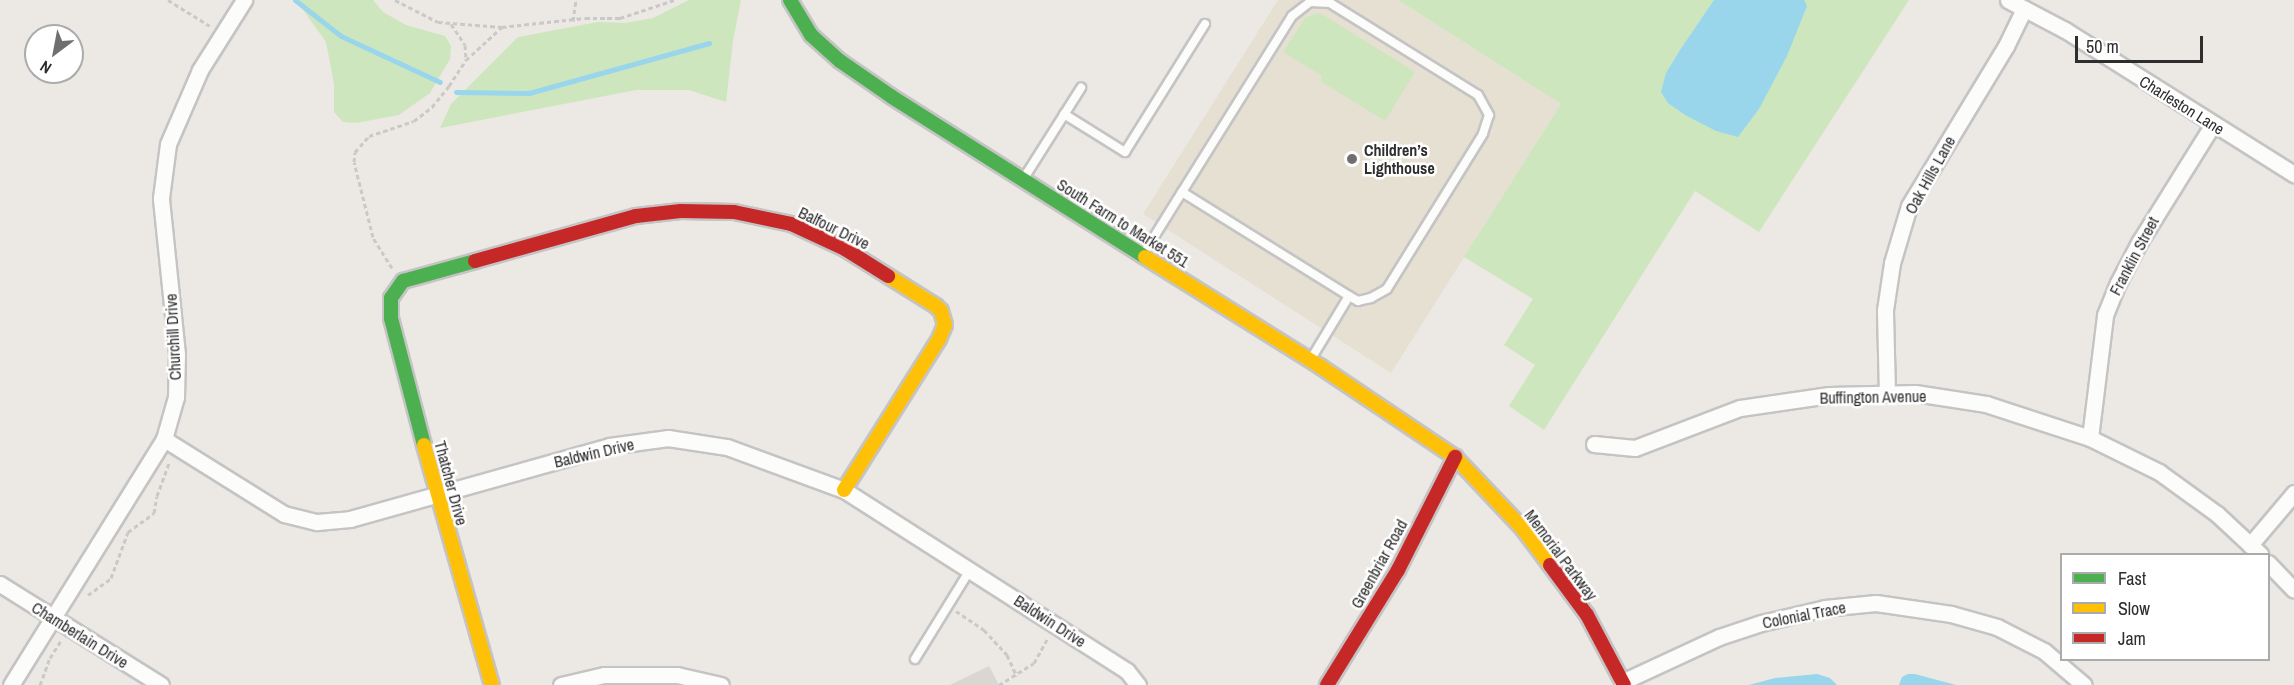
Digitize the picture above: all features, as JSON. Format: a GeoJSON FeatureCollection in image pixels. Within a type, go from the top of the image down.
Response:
{"type":"FeatureCollection","features":[{"type":"Feature","properties":{"kind":"street","name":"Churchill Drive"},"geometry":{"type":"LineString","coordinates":[[11,685],[170,443],[176,397],[177,354],[160,198],[168,144],[200,70],[244,0]]}},
{"type":"Feature","properties":{"kind":"street","name":"South Farm to Market 551"},"geometry":{"type":"LineString","coordinates":[[790,0],[811,35],[840,61],[892,97],[1310,360],[1455,457]]}},
{"type":"Feature","properties":{"kind":"street","name":"Charleston Lane"},"geometry":{"type":"LineString","coordinates":[[2007,0],[2065,30],[2294,174]]}},
{"type":"Feature","properties":{"kind":"street","name":"Oak Hills Lane"},"geometry":{"type":"LineString","coordinates":[[1887,394],[1885,310],[1892,262],[1909,206],[2006,46],[2024,9]]}},
{"type":"Feature","properties":{"kind":"street","name":"Franklin Street"},"geometry":{"type":"LineString","coordinates":[[2090,438],[2105,315],[2118,283],[2213,124]]}},
{"type":"Feature","properties":{"kind":"street","name":"Balfour Drive"},"geometry":{"type":"LineString","coordinates":[[399,284],[636,216],[681,211],[734,212],[791,224],[845,249],[936,306],[941,311],[945,325],[939,339],[844,490]]}},
{"type":"Feature","properties":{"kind":"street","name":"Thatcher Drive"},"geometry":{"type":"LineString","coordinates":[[399,284],[389,308],[391,318],[436,494],[492,685]]}},
{"type":"Feature","properties":{"kind":"street","name":"Buffington Avenue"},"geometry":{"type":"LineString","coordinates":[[1594,444],[1635,447],[1740,408],[1829,395],[1915,393],[1986,404],[2090,438],[2159,472],[2217,514],[2255,550]]}},
{"type":"Feature","properties":{"kind":"street","name":"Baldwin Drive"},"geometry":{"type":"LineString","coordinates":[[170,443],[284,514],[317,522],[350,519],[609,446],[668,438],[726,447],[844,490],[970,570],[1136,681]]}},
{"type":"Feature","properties":{"kind":"street","name":"Memorial Parkway"},"geometry":{"type":"LineString","coordinates":[[1455,457],[1523,529],[1587,615],[1623,683]]}},
{"type":"Feature","properties":{"kind":"street","name":"Greenbriar Road"},"geometry":{"type":"LineString","coordinates":[[1327,685],[1398,570],[1455,457]]}},
{"type":"Feature","properties":{"kind":"street"},"geometry":{"type":"LineString","coordinates":[[2255,550],[2294,493]]}},
{"type":"Feature","properties":{"kind":"street"},"geometry":{"type":"LineString","coordinates":[[2270,565],[2294,590]]}},
{"type":"Feature","properties":{"kind":"street","name":"Chamberlain Drive"},"geometry":{"type":"LineString","coordinates":[[0,585],[161,685]]}},
{"type":"Feature","properties":{"kind":"street","name":"Colonial Trace"},"geometry":{"type":"LineString","coordinates":[[1623,683],[1719,638],[1761,623],[1825,608],[1876,603],[1951,614],[1996,627],[2044,651],[2084,685]]}},
{"type":"Feature","properties":{"kind":"street"},"geometry":{"type":"LineString","coordinates":[[561,685],[604,675],[677,675],[721,685]]}},
{"type":"Feature","properties":{"kind":"lane"},"geometry":{"type":"LineString","coordinates":[[1143,255],[1182,192],[1292,15],[1310,2],[1330,3],[1478,95],[1489,115],[1483,134],[1387,289],[1371,298],[1358,301],[1349,296],[1182,192]]}},
{"type":"Feature","properties":{"kind":"lane"},"geometry":{"type":"LineString","coordinates":[[1064,114],[1125,152],[1204,24]]}},
{"type":"Feature","properties":{"kind":"lane"},"geometry":{"type":"LineString","coordinates":[[1023,180],[1081,88]]}},
{"type":"Feature","properties":{"kind":"lane"},"geometry":{"type":"LineString","coordinates":[[1310,360],[1349,296]]}},
{"type":"Feature","properties":{"kind":"lane"},"geometry":{"type":"LineString","coordinates":[[915,659],[970,570]]}},
{"type":"Feature","properties":{"kind":"path"},"geometry":{"type":"LineString","coordinates":[[168,0],[208,25]]}},
{"type":"Feature","properties":{"kind":"path"},"geometry":{"type":"LineString","coordinates":[[395,0],[438,22],[502,27],[585,18],[620,18],[674,0]]}},
{"type":"Feature","properties":{"kind":"path"},"geometry":{"type":"LineString","coordinates":[[573,21],[576,0]]}},
{"type":"Feature","properties":{"kind":"path"},"geometry":{"type":"LineString","coordinates":[[451,23],[465,45],[466,60]]}},
{"type":"Feature","properties":{"kind":"path"},"geometry":{"type":"LineString","coordinates":[[399,284],[373,237],[354,162],[356,152],[369,136],[414,121],[432,107],[449,87],[466,60],[502,27]]}},
{"type":"Feature","properties":{"kind":"path"},"geometry":{"type":"LineString","coordinates":[[84,601],[95,588],[111,578],[128,532],[154,513],[170,443]]}},
{"type":"Feature","properties":{"kind":"path"},"geometry":{"type":"LineString","coordinates":[[948,606],[984,630],[1007,655],[1017,676]]}},
{"type":"Feature","properties":{"kind":"path"},"geometry":{"type":"LineString","coordinates":[[40,685],[50,658],[69,627]]}},
{"type":"Feature","properties":{"kind":"path"},"geometry":{"type":"LineString","coordinates":[[999,685],[1017,676],[1034,663],[1048,638]]}},
{"type":"Feature","properties":{"kind":"shaded area","name":"Children’s Lighthouse"},"geometry":{"type":"Polygon","coordinates":[[[1278,0],[1398,0],[1561,104],[1391,373],[1143,214],[1278,0]]]}},
{"type":"Feature","properties":{"kind":"shaded area"},"geometry":{"type":"Polygon","coordinates":[[[989,666],[999,685],[950,685],[989,666]]]}},
{"type":"Feature","properties":{"kind":"green space"},"geometry":{"type":"Polygon","coordinates":[[[296,0],[373,0],[383,12],[406,25],[445,36],[451,46],[450,59],[430,93],[399,115],[356,123],[343,122],[334,112],[334,84],[326,42],[296,0]]]}},
{"type":"Feature","properties":{"kind":"green space"},"geometry":{"type":"Polygon","coordinates":[[[689,0],[741,0],[733,41],[726,102],[689,90],[636,90],[440,128],[451,104],[518,37],[598,22],[625,23],[653,18],[689,0]]]}},
{"type":"Feature","properties":{"kind":"green space"},"geometry":{"type":"Polygon","coordinates":[[[1398,0],[1909,0],[1759,232],[1695,191],[1544,430],[1509,406],[1535,365],[1504,345],[1533,299],[1464,257],[1561,104],[1398,0]]]}},
{"type":"Feature","properties":{"kind":"green space"},"geometry":{"type":"Polygon","coordinates":[[[1317,13],[1415,72],[1385,121],[1320,81],[1322,76],[1283,52],[1305,18],[1317,13]]]}},
{"type":"Feature","properties":{"kind":"water"},"geometry":{"type":"Polygon","coordinates":[[[1714,0],[1804,0],[1807,6],[1787,56],[1759,109],[1738,137],[1716,131],[1685,115],[1668,103],[1661,92],[1666,73],[1714,0]]]}},
{"type":"Feature","properties":{"kind":"water"},"geometry":{"type":"Polygon","coordinates":[[[1817,674],[1830,678],[1837,685],[1749,685],[1775,678],[1817,674]]]}},
{"type":"Feature","properties":{"kind":"water"},"geometry":{"type":"Polygon","coordinates":[[[1908,674],[1956,685],[1899,685],[1902,677],[1908,674]]]}},
{"type":"Feature","properties":{"kind":"waterway"},"geometry":{"type":"LineString","coordinates":[[295,0],[341,36],[440,82]]}},
{"type":"Feature","properties":{"kind":"waterway"},"geometry":{"type":"LineString","coordinates":[[456,92],[529,93],[709,43]]}},
{"type":"Feature","properties":{"kind":"traffic: fast"},"geometry":{"type":"LineString","coordinates":[[790,0],[811,35],[840,61],[892,97],[1145,257]]}},
{"type":"Feature","properties":{"kind":"traffic: fast"},"geometry":{"type":"LineString","coordinates":[[424,445],[391,318],[391,298],[403,281],[475,261]]}},
{"type":"Feature","properties":{"kind":"traffic: slow"},"geometry":{"type":"LineString","coordinates":[[1145,257],[1321,367],[1455,457],[1523,529],[1550,565]]}},
{"type":"Feature","properties":{"kind":"traffic: slow"},"geometry":{"type":"LineString","coordinates":[[844,490],[939,339],[945,325],[941,311],[936,306],[888,276]]}},
{"type":"Feature","properties":{"kind":"traffic: slow"},"geometry":{"type":"LineString","coordinates":[[424,445],[492,685]]}},
{"type":"Feature","properties":{"kind":"traffic: jam"},"geometry":{"type":"LineString","coordinates":[[475,261],[636,216],[681,211],[734,212],[791,224],[845,249],[888,276]]}},
{"type":"Feature","properties":{"kind":"traffic: jam"},"geometry":{"type":"LineString","coordinates":[[1327,685],[1398,570],[1455,457]]}},
{"type":"Feature","properties":{"kind":"traffic: jam"},"geometry":{"type":"LineString","coordinates":[[1550,565],[1587,615],[1624,685]]}},
{"type":"Feature","properties":{"kind":"place","name":"Children’s Lighthouse"},"geometry":{"type":"Point","coordinates":[1352,159]}}]}
